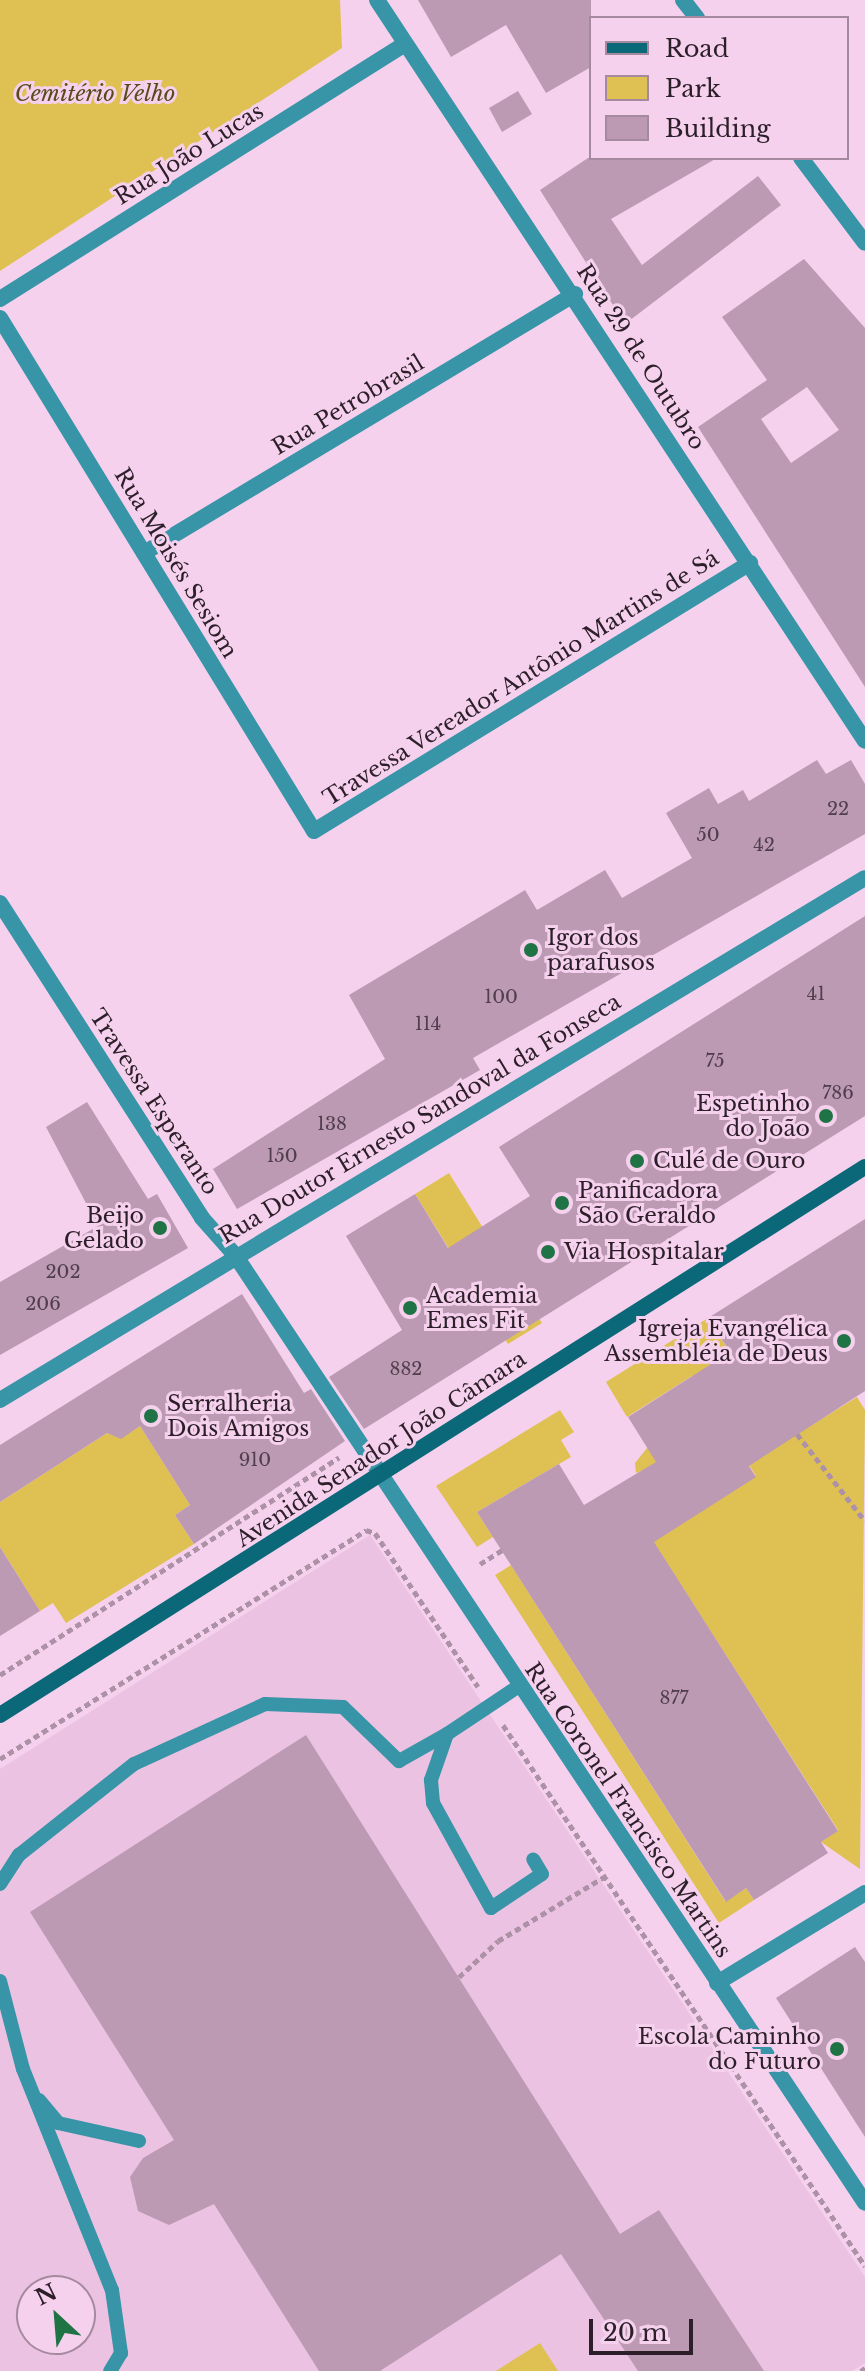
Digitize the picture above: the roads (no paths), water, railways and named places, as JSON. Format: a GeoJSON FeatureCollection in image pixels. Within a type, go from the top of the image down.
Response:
{"type":"FeatureCollection","features":[{"type":"Feature","properties":{"kind":"main road","name":"Avenida Senador João Câmara"},"geometry":{"type":"LineString","coordinates":[[0,1715],[383,1477],[865,1167]]}},
{"type":"Feature","properties":{"kind":"street","name":"Rua 29 de Outubro"},"geometry":{"type":"LineString","coordinates":[[377,0],[402,46],[575,294],[865,741]]}},
{"type":"Feature","properties":{"kind":"street"},"geometry":{"type":"LineString","coordinates":[[683,0],[695,16]]}},
{"type":"Feature","properties":{"kind":"street","name":"Rua João Lucas"},"geometry":{"type":"LineString","coordinates":[[0,299],[402,46]]}},
{"type":"Feature","properties":{"kind":"street"},"geometry":{"type":"LineString","coordinates":[[803,160],[865,243]]}},
{"type":"Feature","properties":{"kind":"street","name":"Rua Petrobrasil"},"geometry":{"type":"LineString","coordinates":[[144,553],[575,294]]}},
{"type":"Feature","properties":{"kind":"street","name":"Rua Moisés Sesiom"},"geometry":{"type":"LineString","coordinates":[[0,318],[314,831]]}},
{"type":"Feature","properties":{"kind":"street","name":"Travessa Vereador Antônio Martins de Sá"},"geometry":{"type":"LineString","coordinates":[[314,831],[750,563]]}},
{"type":"Feature","properties":{"kind":"street","name":"Rua Doutor Ernesto Sandoval da Fonseca"},"geometry":{"type":"LineString","coordinates":[[0,1400],[235,1255],[865,878]]}},
{"type":"Feature","properties":{"kind":"street","name":"Travessa Esperanto"},"geometry":{"type":"LineString","coordinates":[[0,903],[6,925],[202,1218],[235,1255],[357,1441]]}},
{"type":"Feature","properties":{"kind":"street","name":"Rua Coronel Francisco Martins"},"geometry":{"type":"LineString","coordinates":[[357,1441],[865,2203]]}},
{"type":"Feature","properties":{"kind":"street"},"geometry":{"type":"LineString","coordinates":[[717,1983],[865,1893]]}},
{"type":"Feature","properties":{"kind":"lane"},"geometry":{"type":"LineString","coordinates":[[0,1884],[19,1855],[134,1764],[265,1704],[343,1707],[399,1761],[447,1734],[489,1703],[519,1686]]}},
{"type":"Feature","properties":{"kind":"lane"},"geometry":{"type":"LineString","coordinates":[[447,1734],[431,1780],[433,1803],[491,1908],[542,1874],[533,1859]]}},
{"type":"Feature","properties":{"kind":"lane"},"geometry":{"type":"LineString","coordinates":[[0,1981],[32,2091],[112,2290],[121,2353],[110,2371]]}},
{"type":"Feature","properties":{"kind":"lane"},"geometry":{"type":"LineString","coordinates":[[32,2091],[58,2123],[139,2141]]}},
{"type":"Feature","properties":{"kind":"place","name":"Igor dos parafusos"},"geometry":{"type":"Point","coordinates":[531,950]}},
{"type":"Feature","properties":{"kind":"place","name":"Espetinho do João"},"geometry":{"type":"Point","coordinates":[826,1116]}},
{"type":"Feature","properties":{"kind":"place","name":"Culé de Ouro"},"geometry":{"type":"Point","coordinates":[637,1161]}},
{"type":"Feature","properties":{"kind":"place","name":"Panificadora São Geraldo"},"geometry":{"type":"Point","coordinates":[562,1203]}},
{"type":"Feature","properties":{"kind":"place","name":"Beijo Gelado"},"geometry":{"type":"Point","coordinates":[160,1228]}},
{"type":"Feature","properties":{"kind":"place","name":"Via Hospitalar"},"geometry":{"type":"Point","coordinates":[548,1252]}},
{"type":"Feature","properties":{"kind":"place","name":"Academia Emes Fit"},"geometry":{"type":"Point","coordinates":[410,1308]}},
{"type":"Feature","properties":{"kind":"place","name":"Igreja Evangélica Assembléia de Deus"},"geometry":{"type":"Point","coordinates":[844,1341]}},
{"type":"Feature","properties":{"kind":"place","name":"Serralheria Dois Amigos"},"geometry":{"type":"Point","coordinates":[151,1416]}},
{"type":"Feature","properties":{"kind":"place","name":"Escola Caminho do Futuro"},"geometry":{"type":"Point","coordinates":[837,2049]}},
{"type":"Feature","properties":{"kind":"park label","name":"Cemitério Velho"},"geometry":{"type":"Point","coordinates":[95,94]}}]}
